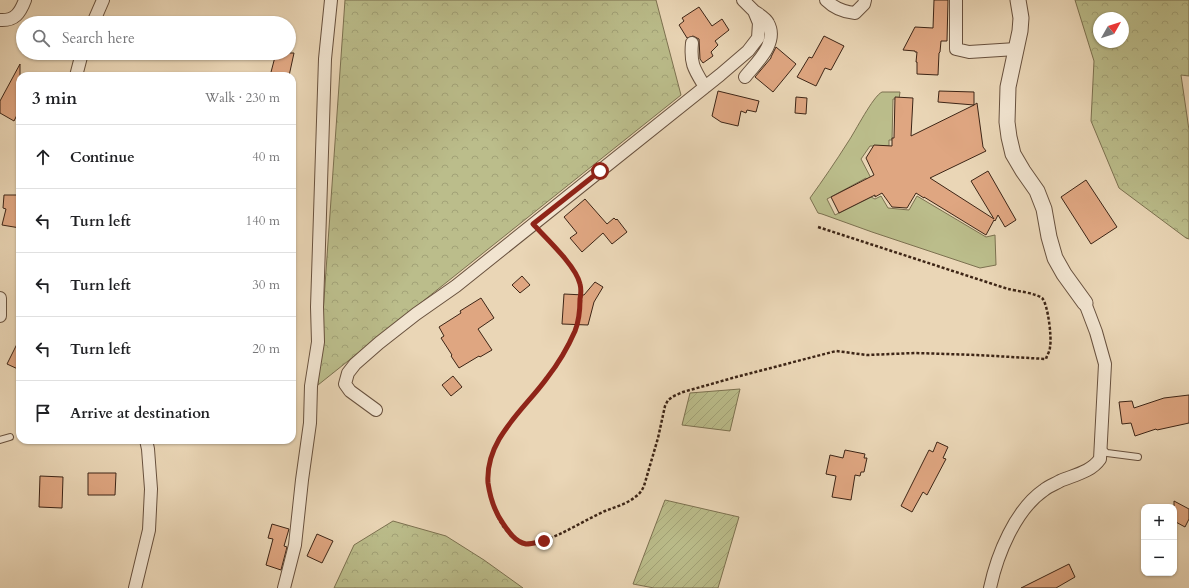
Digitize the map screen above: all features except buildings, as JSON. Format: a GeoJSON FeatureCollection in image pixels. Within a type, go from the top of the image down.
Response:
{"type":"FeatureCollection","features":[{"type":"Feature","properties":{"kind":"street"},"geometry":{"type":"LineString","coordinates":[[0,20],[14,18],[20,11],[25,0]]}},
{"type":"Feature","properties":{"kind":"street"},"geometry":{"type":"LineString","coordinates":[[96,16],[103,0]]}},
{"type":"Feature","properties":{"kind":"street"},"geometry":{"type":"LineString","coordinates":[[284,588],[295,546],[310,423],[311,386],[318,342],[317,307],[325,59],[331,0]]}},
{"type":"Feature","properties":{"kind":"street"},"geometry":{"type":"LineString","coordinates":[[743,0],[754,11],[768,21],[771,31],[769,45],[745,78]]}},
{"type":"Feature","properties":{"kind":"street"},"geometry":{"type":"LineString","coordinates":[[826,0],[831,5],[846,12],[855,13],[864,4],[865,0]]}},
{"type":"Feature","properties":{"kind":"street"},"geometry":{"type":"LineString","coordinates":[[956,0],[956,49],[969,52],[1016,49]]}},
{"type":"Feature","properties":{"kind":"street"},"geometry":{"type":"LineString","coordinates":[[990,588],[1002,547],[1023,511],[1044,489],[1090,469],[1100,459],[1101,420],[1104,396],[1105,364],[1096,332],[1084,303],[1054,258],[1044,209],[1036,191],[1013,154],[1009,137],[1007,122],[1008,87],[1020,31],[1021,18],[1018,0]]}},
{"type":"Feature","properties":{"kind":"street"},"geometry":{"type":"LineString","coordinates":[[376,410],[350,391],[345,384],[348,373],[355,364],[416,314],[456,286],[748,51],[758,38],[759,23],[754,11]]}},
{"type":"Feature","properties":{"kind":"street"},"geometry":{"type":"LineString","coordinates":[[692,43],[691,56],[693,65],[705,87]]}},
{"type":"Feature","properties":{"kind":"street"},"geometry":{"type":"LineString","coordinates":[[77,72],[80,60]]}},
{"type":"Feature","properties":{"kind":"street"},"geometry":{"type":"LineString","coordinates":[[0,298],[0,316]]}},
{"type":"Feature","properties":{"kind":"street"},"geometry":{"type":"LineString","coordinates":[[135,588],[149,530],[151,489],[147,444]]}},
{"type":"Feature","properties":{"kind":"lane"},"geometry":{"type":"LineString","coordinates":[[0,440],[10,437]]}},
{"type":"Feature","properties":{"kind":"lane"},"geometry":{"type":"LineString","coordinates":[[1101,448],[1107,453],[1138,457]]}},
{"type":"Feature","properties":{"kind":"path"},"geometry":{"type":"LineString","coordinates":[[533,224],[566,260],[576,274],[580,284],[580,298],[578,320],[575,331],[561,358],[547,379],[503,432],[492,452],[488,472],[489,492],[496,513],[509,533],[518,540],[527,544],[544,541],[636,497],[644,486],[658,438],[665,406],[668,400],[683,392],[736,376],[836,351],[867,355],[915,353],[1046,359],[1051,346],[1050,330],[1046,303],[1037,295],[1008,289],[818,227]]}},
{"type":"Feature","properties":{"kind":"green space"},"geometry":{"type":"Polygon","coordinates":[[[345,0],[656,0],[681,95],[318,385],[345,0]]]}},
{"type":"Feature","properties":{"kind":"green space"},"geometry":{"type":"Polygon","coordinates":[[[1075,0],[1189,0],[1189,76],[1181,75],[1189,130],[1189,239],[1119,188],[1091,121],[1094,61],[1075,0]]]}},
{"type":"Feature","properties":{"kind":"green space"},"geometry":{"type":"Polygon","coordinates":[[[882,92],[900,92],[899,99],[893,99],[892,140],[889,140],[889,146],[870,146],[861,159],[872,180],[869,181],[866,178],[827,199],[835,215],[871,197],[875,199],[881,196],[888,208],[909,210],[917,196],[986,237],[995,235],[996,265],[980,268],[818,213],[810,198],[851,137],[869,107],[882,92]]]}},
{"type":"Feature","properties":{"kind":"green space"},"geometry":{"type":"Polygon","coordinates":[[[740,389],[730,431],[682,425],[690,393],[740,389]]]}},
{"type":"Feature","properties":{"kind":"green space"},"geometry":{"type":"Polygon","coordinates":[[[665,500],[739,517],[718,588],[654,588],[633,584],[665,500]]]}},
{"type":"Feature","properties":{"kind":"green space"},"geometry":{"type":"Polygon","coordinates":[[[393,521],[446,536],[484,560],[523,588],[334,588],[354,545],[393,521]]]}},
{"type":"Feature","properties":{"kind":"route"},"geometry":{"type":"LineString","coordinates":[[544,541],[527,544],[518,540],[509,533],[496,513],[489,492],[488,472],[492,452],[503,432],[547,379],[561,358],[575,331],[578,320],[580,284],[576,274],[566,260],[533,224],[600,171]]}}]}
